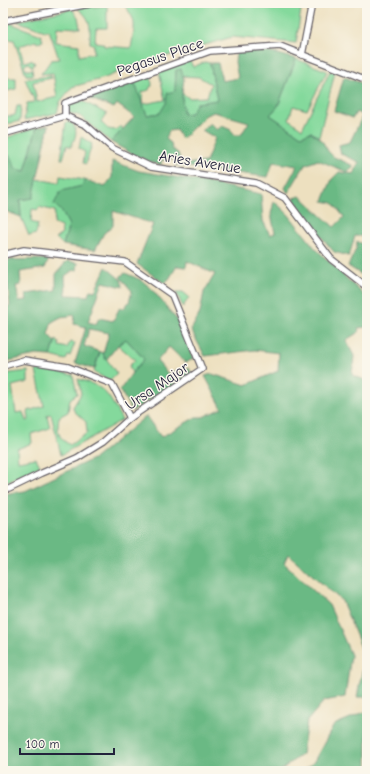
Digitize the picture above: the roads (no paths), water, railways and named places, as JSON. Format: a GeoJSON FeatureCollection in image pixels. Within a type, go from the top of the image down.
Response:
{"type":"FeatureCollection","features":[{"type":"Feature","properties":{"kind":"street"},"geometry":{"type":"LineString","coordinates":[[302,55],[312,3]]}},
{"type":"Feature","properties":{"kind":"street"},"geometry":{"type":"LineString","coordinates":[[3,21],[89,4]]}},
{"type":"Feature","properties":{"kind":"street","name":"Pegasus Place"},"geometry":{"type":"LineString","coordinates":[[65,116],[65,104],[210,51],[280,46],[367,80]]}},
{"type":"Feature","properties":{"kind":"street"},"geometry":{"type":"LineString","coordinates":[[3,134],[65,116]]}},
{"type":"Feature","properties":{"kind":"street","name":"Aries Avenue"},"geometry":{"type":"LineString","coordinates":[[65,116],[86,125],[112,148],[151,167],[256,183],[285,198],[331,259],[367,286]]}},
{"type":"Feature","properties":{"kind":"street","name":"Ursa Major"},"geometry":{"type":"LineString","coordinates":[[3,255],[24,250],[125,262],[172,295],[202,369],[130,418],[103,442],[76,458],[9,489],[3,489]]}},
{"type":"Feature","properties":{"kind":"street"},"geometry":{"type":"LineString","coordinates":[[3,366],[24,360],[68,367],[112,384],[130,418]]}}]}
